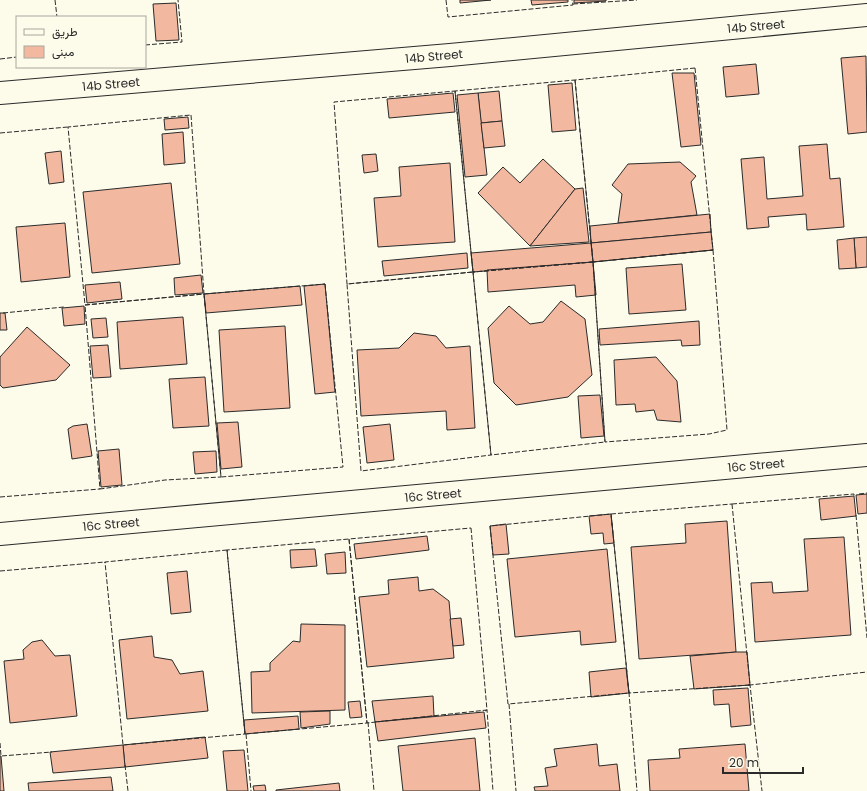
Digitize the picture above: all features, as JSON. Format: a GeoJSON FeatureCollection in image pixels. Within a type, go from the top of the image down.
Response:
{"type":"FeatureCollection","features":[{"type":"Feature","properties":{"kind":"street","name":"14b Street"},"geometry":{"type":"LineString","coordinates":[[0,93],[458,54],[867,15]]}},
{"type":"Feature","properties":{"kind":"street","name":"16c Street"},"geometry":{"type":"LineString","coordinates":[[0,534],[867,455]]}},
{"type":"Feature","properties":{"kind":"building"},"geometry":{"type":"Polygon","coordinates":[[[460,0],[491,0],[460,3],[460,0]]]}},
{"type":"Feature","properties":{"kind":"building"},"geometry":{"type":"Polygon","coordinates":[[[531,0],[568,0],[568,2],[532,5],[531,0]]]}},
{"type":"Feature","properties":{"kind":"building"},"geometry":{"type":"Polygon","coordinates":[[[574,0],[606,0],[606,1],[574,3],[574,0]]]}},
{"type":"Feature","properties":{"kind":"building"},"geometry":{"type":"Polygon","coordinates":[[[176,3],[179,40],[156,41],[153,4],[176,3]]]}},
{"type":"Feature","properties":{"kind":"building"},"geometry":{"type":"Polygon","coordinates":[[[866,56],[867,132],[848,134],[841,58],[866,56]]]}},
{"type":"Feature","properties":{"kind":"building"},"geometry":{"type":"Polygon","coordinates":[[[756,64],[759,94],[726,97],[723,67],[756,64]]]}},
{"type":"Feature","properties":{"kind":"building"},"geometry":{"type":"Polygon","coordinates":[[[672,73],[694,73],[701,145],[681,147],[672,73]]]}},
{"type":"Feature","properties":{"kind":"building"},"geometry":{"type":"Polygon","coordinates":[[[572,83],[576,130],[552,132],[548,85],[572,83]]]}},
{"type":"Feature","properties":{"kind":"building"},"geometry":{"type":"Polygon","coordinates":[[[499,91],[502,121],[481,123],[478,93],[499,91]]]}},
{"type":"Feature","properties":{"kind":"building"},"geometry":{"type":"Polygon","coordinates":[[[453,93],[455,112],[389,118],[387,99],[453,93]]]}},
{"type":"Feature","properties":{"kind":"building"},"geometry":{"type":"Polygon","coordinates":[[[478,93],[487,175],[465,177],[457,95],[478,93]]]}},
{"type":"Feature","properties":{"kind":"building"},"geometry":{"type":"Polygon","coordinates":[[[188,117],[189,128],[165,130],[164,119],[188,117]]]}},
{"type":"Feature","properties":{"kind":"building"},"geometry":{"type":"Polygon","coordinates":[[[502,121],[505,146],[484,148],[481,123],[502,121]]]}},
{"type":"Feature","properties":{"kind":"building"},"geometry":{"type":"Polygon","coordinates":[[[183,132],[185,163],[164,165],[162,134],[183,132]]]}},
{"type":"Feature","properties":{"kind":"building"},"geometry":{"type":"Polygon","coordinates":[[[827,144],[830,179],[840,178],[844,227],[807,230],[806,214],[768,217],[769,227],[747,229],[741,159],[764,157],[767,199],[803,196],[799,146],[827,144]]]}},
{"type":"Feature","properties":{"kind":"building"},"geometry":{"type":"Polygon","coordinates":[[[61,151],[64,182],[49,184],[45,153],[61,151]]]}},
{"type":"Feature","properties":{"kind":"building"},"geometry":{"type":"Polygon","coordinates":[[[376,154],[378,171],[364,173],[362,155],[376,154]]]}},
{"type":"Feature","properties":{"kind":"building"},"geometry":{"type":"Polygon","coordinates":[[[543,159],[575,189],[530,246],[478,193],[503,167],[520,183],[543,159]]]}},
{"type":"Feature","properties":{"kind":"building"},"geometry":{"type":"Polygon","coordinates":[[[680,162],[696,176],[691,182],[697,215],[618,223],[622,194],[612,185],[628,164],[680,162]]]}},
{"type":"Feature","properties":{"kind":"building"},"geometry":{"type":"Polygon","coordinates":[[[450,163],[455,242],[378,247],[374,198],[401,196],[399,167],[450,163]]]}},
{"type":"Feature","properties":{"kind":"building"},"geometry":{"type":"Polygon","coordinates":[[[171,183],[180,264],[92,273],[83,192],[171,183]]]}},
{"type":"Feature","properties":{"kind":"building"},"geometry":{"type":"Polygon","coordinates":[[[583,188],[589,242],[530,246],[575,189],[583,188]]]}},
{"type":"Feature","properties":{"kind":"building"},"geometry":{"type":"Polygon","coordinates":[[[710,214],[711,232],[591,243],[590,226],[710,214]]]}},
{"type":"Feature","properties":{"kind":"building"},"geometry":{"type":"Polygon","coordinates":[[[65,223],[70,277],[21,282],[16,227],[65,223]]]}},
{"type":"Feature","properties":{"kind":"building"},"geometry":{"type":"Polygon","coordinates":[[[711,232],[713,250],[593,262],[591,243],[711,232]]]}},
{"type":"Feature","properties":{"kind":"building"},"geometry":{"type":"Polygon","coordinates":[[[867,237],[867,267],[856,268],[854,238],[867,237]]]}},
{"type":"Feature","properties":{"kind":"building"},"geometry":{"type":"Polygon","coordinates":[[[854,238],[856,268],[839,269],[837,240],[854,238]]]}},
{"type":"Feature","properties":{"kind":"building"},"geometry":{"type":"Polygon","coordinates":[[[591,243],[593,262],[473,272],[471,253],[591,243]]]}},
{"type":"Feature","properties":{"kind":"building"},"geometry":{"type":"Polygon","coordinates":[[[467,253],[468,268],[384,276],[382,261],[467,253]]]}},
{"type":"Feature","properties":{"kind":"building"},"geometry":{"type":"Polygon","coordinates":[[[593,262],[596,295],[576,297],[575,285],[488,292],[487,270],[593,262]]]}},
{"type":"Feature","properties":{"kind":"building"},"geometry":{"type":"Polygon","coordinates":[[[682,264],[686,310],[629,314],[626,268],[682,264]]]}},
{"type":"Feature","properties":{"kind":"building"},"geometry":{"type":"Polygon","coordinates":[[[201,275],[203,293],[175,295],[174,278],[201,275]]]}},
{"type":"Feature","properties":{"kind":"building"},"geometry":{"type":"Polygon","coordinates":[[[120,282],[122,299],[87,303],[85,285],[120,282]]]}},
{"type":"Feature","properties":{"kind":"building"},"geometry":{"type":"Polygon","coordinates":[[[325,284],[335,392],[315,394],[304,286],[325,284]]]}},
{"type":"Feature","properties":{"kind":"building"},"geometry":{"type":"Polygon","coordinates":[[[300,286],[302,305],[206,313],[204,294],[300,286]]]}},
{"type":"Feature","properties":{"kind":"building"},"geometry":{"type":"Polygon","coordinates":[[[561,301],[585,319],[592,375],[568,397],[516,405],[494,383],[488,328],[509,306],[530,324],[543,322],[561,301]]]}},
{"type":"Feature","properties":{"kind":"building"},"geometry":{"type":"Polygon","coordinates":[[[84,306],[85,324],[64,326],[62,308],[84,306]]]}},
{"type":"Feature","properties":{"kind":"building"},"geometry":{"type":"Polygon","coordinates":[[[0,313],[5,313],[7,330],[0,330],[0,313]]]}},
{"type":"Feature","properties":{"kind":"building"},"geometry":{"type":"Polygon","coordinates":[[[183,317],[187,364],[120,369],[117,322],[183,317]]]}},
{"type":"Feature","properties":{"kind":"building"},"geometry":{"type":"Polygon","coordinates":[[[106,318],[108,337],[93,338],[91,319],[106,318]]]}},
{"type":"Feature","properties":{"kind":"building"},"geometry":{"type":"Polygon","coordinates":[[[699,321],[700,345],[682,346],[681,340],[600,345],[599,329],[699,321]]]}},
{"type":"Feature","properties":{"kind":"building"},"geometry":{"type":"Polygon","coordinates":[[[285,326],[290,408],[224,412],[219,330],[285,326]]]}},
{"type":"Feature","properties":{"kind":"building"},"geometry":{"type":"Polygon","coordinates":[[[27,327],[70,365],[56,380],[3,388],[0,385],[0,357],[27,327]]]}},
{"type":"Feature","properties":{"kind":"building"},"geometry":{"type":"Polygon","coordinates":[[[414,333],[436,336],[446,348],[470,346],[475,428],[447,430],[446,411],[361,416],[357,350],[399,348],[414,333]]]}},
{"type":"Feature","properties":{"kind":"building"},"geometry":{"type":"Polygon","coordinates":[[[108,345],[111,377],[93,378],[90,346],[108,345]]]}},
{"type":"Feature","properties":{"kind":"building"},"geometry":{"type":"Polygon","coordinates":[[[656,357],[677,381],[681,422],[657,420],[654,410],[636,412],[635,404],[616,405],[614,360],[656,357]]]}},
{"type":"Feature","properties":{"kind":"building"},"geometry":{"type":"Polygon","coordinates":[[[205,377],[209,426],[173,428],[169,379],[205,377]]]}},
{"type":"Feature","properties":{"kind":"building"},"geometry":{"type":"Polygon","coordinates":[[[600,395],[604,436],[581,438],[578,396],[600,395]]]}},
{"type":"Feature","properties":{"kind":"building"},"geometry":{"type":"Polygon","coordinates":[[[238,422],[242,467],[221,469],[217,423],[238,422]]]}},
{"type":"Feature","properties":{"kind":"building"},"geometry":{"type":"Polygon","coordinates":[[[87,424],[92,456],[72,459],[68,429],[73,426],[87,424]]]}},
{"type":"Feature","properties":{"kind":"building"},"geometry":{"type":"Polygon","coordinates":[[[390,424],[394,460],[367,463],[363,427],[390,424]]]}},
{"type":"Feature","properties":{"kind":"building"},"geometry":{"type":"Polygon","coordinates":[[[119,449],[122,485],[101,487],[98,451],[119,449]]]}},
{"type":"Feature","properties":{"kind":"building"},"geometry":{"type":"Polygon","coordinates":[[[216,451],[217,472],[195,474],[193,452],[216,451]]]}},
{"type":"Feature","properties":{"kind":"building"},"geometry":{"type":"Polygon","coordinates":[[[867,494],[867,513],[858,514],[856,495],[867,494]]]}},
{"type":"Feature","properties":{"kind":"building"},"geometry":{"type":"Polygon","coordinates":[[[854,496],[856,516],[821,520],[819,499],[854,496]]]}},
{"type":"Feature","properties":{"kind":"building"},"geometry":{"type":"Polygon","coordinates":[[[611,514],[614,543],[604,544],[603,533],[591,534],[589,516],[611,514]]]}},
{"type":"Feature","properties":{"kind":"building"},"geometry":{"type":"Polygon","coordinates":[[[727,521],[736,652],[639,659],[631,547],[686,543],[685,524],[727,521]]]}},
{"type":"Feature","properties":{"kind":"building"},"geometry":{"type":"Polygon","coordinates":[[[506,524],[509,554],[493,555],[490,526],[506,524]]]}},
{"type":"Feature","properties":{"kind":"building"},"geometry":{"type":"Polygon","coordinates":[[[427,536],[429,550],[356,559],[354,544],[427,536]]]}},
{"type":"Feature","properties":{"kind":"building"},"geometry":{"type":"Polygon","coordinates":[[[844,537],[851,635],[755,642],[751,583],[772,582],[773,593],[808,591],[804,539],[844,537]]]}},
{"type":"Feature","properties":{"kind":"building"},"geometry":{"type":"Polygon","coordinates":[[[315,549],[317,566],[291,568],[290,550],[315,549]]]}},
{"type":"Feature","properties":{"kind":"building"},"geometry":{"type":"Polygon","coordinates":[[[607,549],[616,642],[581,645],[580,631],[515,637],[507,559],[607,549]]]}},
{"type":"Feature","properties":{"kind":"building"},"geometry":{"type":"Polygon","coordinates":[[[345,552],[346,573],[327,574],[325,554],[345,552]]]}},
{"type":"Feature","properties":{"kind":"building"},"geometry":{"type":"Polygon","coordinates":[[[187,571],[191,612],[171,614],[167,573],[187,571]]]}},
{"type":"Feature","properties":{"kind":"building"},"geometry":{"type":"Polygon","coordinates":[[[418,577],[419,591],[433,589],[449,601],[454,658],[367,667],[359,597],[389,594],[388,580],[418,577]]]}},
{"type":"Feature","properties":{"kind":"building"},"geometry":{"type":"Polygon","coordinates":[[[461,618],[464,645],[453,646],[450,619],[461,618]]]}},
{"type":"Feature","properties":{"kind":"building"},"geometry":{"type":"Polygon","coordinates":[[[301,624],[345,625],[345,710],[252,713],[251,672],[270,671],[270,663],[293,641],[300,642],[301,624]]]}},
{"type":"Feature","properties":{"kind":"building"},"geometry":{"type":"Polygon","coordinates":[[[152,636],[154,657],[172,660],[180,674],[203,671],[208,711],[127,719],[119,640],[152,636]]]}},
{"type":"Feature","properties":{"kind":"building"},"geometry":{"type":"Polygon","coordinates":[[[42,640],[55,656],[70,655],[77,716],[10,723],[4,661],[24,659],[23,650],[32,642],[42,640]]]}},
{"type":"Feature","properties":{"kind":"building"},"geometry":{"type":"Polygon","coordinates":[[[747,652],[750,685],[694,689],[690,656],[747,652]]]}},
{"type":"Feature","properties":{"kind":"building"},"geometry":{"type":"Polygon","coordinates":[[[626,668],[629,693],[591,697],[589,672],[626,668]]]}},
{"type":"Feature","properties":{"kind":"building"},"geometry":{"type":"Polygon","coordinates":[[[748,688],[751,725],[731,727],[729,704],[714,705],[713,690],[748,688]]]}},
{"type":"Feature","properties":{"kind":"building"},"geometry":{"type":"Polygon","coordinates":[[[433,696],[434,716],[375,722],[372,701],[433,696]]]}},
{"type":"Feature","properties":{"kind":"building"},"geometry":{"type":"Polygon","coordinates":[[[360,701],[362,717],[350,718],[348,702],[360,701]]]}},
{"type":"Feature","properties":{"kind":"building"},"geometry":{"type":"Polygon","coordinates":[[[330,711],[330,724],[301,728],[300,712],[330,711]]]}},
{"type":"Feature","properties":{"kind":"building"},"geometry":{"type":"Polygon","coordinates":[[[484,712],[486,728],[378,741],[375,722],[484,712]]]}},
{"type":"Feature","properties":{"kind":"building"},"geometry":{"type":"Polygon","coordinates":[[[298,716],[299,729],[245,734],[244,720],[298,716]]]}},
{"type":"Feature","properties":{"kind":"building"},"geometry":{"type":"Polygon","coordinates":[[[205,737],[208,758],[125,767],[123,745],[205,737]]]}},
{"type":"Feature","properties":{"kind":"building"},"geometry":{"type":"Polygon","coordinates":[[[475,738],[480,791],[403,791],[398,746],[475,738]]]}},
{"type":"Feature","properties":{"kind":"building"},"geometry":{"type":"Polygon","coordinates":[[[597,744],[599,766],[617,764],[620,791],[535,791],[534,787],[548,786],[545,768],[557,766],[554,749],[597,744]]]}},
{"type":"Feature","properties":{"kind":"building"},"geometry":{"type":"Polygon","coordinates":[[[745,744],[749,791],[650,791],[648,760],[680,758],[679,749],[745,744]]]}},
{"type":"Feature","properties":{"kind":"building"},"geometry":{"type":"Polygon","coordinates":[[[123,745],[125,767],[53,773],[50,752],[123,745]]]}},
{"type":"Feature","properties":{"kind":"building"},"geometry":{"type":"Polygon","coordinates":[[[244,750],[248,791],[227,791],[223,751],[244,750]]]}},
{"type":"Feature","properties":{"kind":"building"},"geometry":{"type":"Polygon","coordinates":[[[1,756],[4,791],[0,791],[1,756]]]}},
{"type":"Feature","properties":{"kind":"building"},"geometry":{"type":"Polygon","coordinates":[[[111,777],[113,791],[29,791],[28,783],[111,777]]]}},
{"type":"Feature","properties":{"kind":"building"},"geometry":{"type":"Polygon","coordinates":[[[339,783],[340,791],[276,791],[276,790],[339,783]]]}},
{"type":"Feature","properties":{"kind":"building"},"geometry":{"type":"Polygon","coordinates":[[[265,785],[266,791],[254,791],[253,786],[265,785]]]}},
{"type":"Feature","properties":{"kind":"fence"},"geometry":{"type":"LineString","coordinates":[[55,0],[57,16]]}},
{"type":"Feature","properties":{"kind":"fence"},"geometry":{"type":"LineString","coordinates":[[146,45],[182,42],[178,0]]}},
{"type":"Feature","properties":{"kind":"fence"},"geometry":{"type":"LineString","coordinates":[[446,0],[448,17],[573,5],[572,0]]}},
{"type":"Feature","properties":{"kind":"fence"},"geometry":{"type":"LineString","coordinates":[[573,4],[637,0]]}},
{"type":"Feature","properties":{"kind":"fence"},"geometry":{"type":"LineString","coordinates":[[0,59],[16,57]]}},
{"type":"Feature","properties":{"kind":"fence"},"geometry":{"type":"LineString","coordinates":[[695,68],[713,250],[593,262],[575,80],[695,68]]}},
{"type":"Feature","properties":{"kind":"fence"},"geometry":{"type":"LineString","coordinates":[[575,80],[593,262],[473,272],[455,91],[575,80]]}},
{"type":"Feature","properties":{"kind":"fence"},"geometry":{"type":"LineString","coordinates":[[455,91],[473,272],[347,284],[334,102],[455,91]]}},
{"type":"Feature","properties":{"kind":"fence"},"geometry":{"type":"LineString","coordinates":[[191,115],[204,294],[85,305],[68,127],[191,115]]}},
{"type":"Feature","properties":{"kind":"fence"},"geometry":{"type":"LineString","coordinates":[[0,133],[68,127]]}},
{"type":"Feature","properties":{"kind":"fence"},"geometry":{"type":"LineString","coordinates":[[713,250],[727,430],[709,434],[605,442],[593,262],[713,250]]}},
{"type":"Feature","properties":{"kind":"fence"},"geometry":{"type":"LineString","coordinates":[[593,262],[605,442],[491,455],[473,272],[593,262]]}},
{"type":"Feature","properties":{"kind":"fence"},"geometry":{"type":"LineString","coordinates":[[473,272],[491,455],[361,471],[347,284],[473,272]]}},
{"type":"Feature","properties":{"kind":"fence"},"geometry":{"type":"LineString","coordinates":[[325,284],[343,467],[221,477],[204,294],[325,284]]}},
{"type":"Feature","properties":{"kind":"fence"},"geometry":{"type":"LineString","coordinates":[[204,294],[221,477],[165,480],[100,489],[85,305],[204,294]]}},
{"type":"Feature","properties":{"kind":"fence"},"geometry":{"type":"LineString","coordinates":[[3,313],[64,307]]}},
{"type":"Feature","properties":{"kind":"fence"},"geometry":{"type":"LineString","coordinates":[[0,497],[100,488]]}},
{"type":"Feature","properties":{"kind":"fence"},"geometry":{"type":"LineString","coordinates":[[859,494],[867,493]]}},
{"type":"Feature","properties":{"kind":"fence"},"geometry":{"type":"LineString","coordinates":[[732,504],[854,494],[854,497]]}},
{"type":"Feature","properties":{"kind":"fence"},"geometry":{"type":"LineString","coordinates":[[732,504],[750,685],[629,693],[611,514],[732,504]]}},
{"type":"Feature","properties":{"kind":"fence"},"geometry":{"type":"LineString","coordinates":[[611,514],[629,693],[508,704],[490,526],[611,514]]}},
{"type":"Feature","properties":{"kind":"fence"},"geometry":{"type":"LineString","coordinates":[[856,515],[867,638]]}},
{"type":"Feature","properties":{"kind":"fence"},"geometry":{"type":"LineString","coordinates":[[471,528],[487,710],[367,723],[349,539],[471,528]]}},
{"type":"Feature","properties":{"kind":"fence"},"geometry":{"type":"LineString","coordinates":[[349,539],[367,723],[245,734],[227,550],[349,539]]}},
{"type":"Feature","properties":{"kind":"fence"},"geometry":{"type":"LineString","coordinates":[[227,550],[245,734],[123,745],[105,562],[227,550]]}},
{"type":"Feature","properties":{"kind":"fence"},"geometry":{"type":"LineString","coordinates":[[0,571],[105,563]]}},
{"type":"Feature","properties":{"kind":"fence"},"geometry":{"type":"LineString","coordinates":[[749,684],[867,672]]}},
{"type":"Feature","properties":{"kind":"fence"},"geometry":{"type":"LineString","coordinates":[[748,685],[750,685],[762,791]]}},
{"type":"Feature","properties":{"kind":"fence"},"geometry":{"type":"LineString","coordinates":[[630,693],[637,791]]}},
{"type":"Feature","properties":{"kind":"fence"},"geometry":{"type":"LineString","coordinates":[[509,704],[516,791]]}},
{"type":"Feature","properties":{"kind":"fence"},"geometry":{"type":"LineString","coordinates":[[485,711],[487,710],[493,791]]}},
{"type":"Feature","properties":{"kind":"fence"},"geometry":{"type":"LineString","coordinates":[[368,722],[374,791]]}},
{"type":"Feature","properties":{"kind":"fence"},"geometry":{"type":"LineString","coordinates":[[246,734],[251,791]]}},
{"type":"Feature","properties":{"kind":"fence"},"geometry":{"type":"LineString","coordinates":[[0,743],[1,756],[52,752]]}},
{"type":"Feature","properties":{"kind":"fence"},"geometry":{"type":"LineString","coordinates":[[125,765],[128,791]]}}]}
